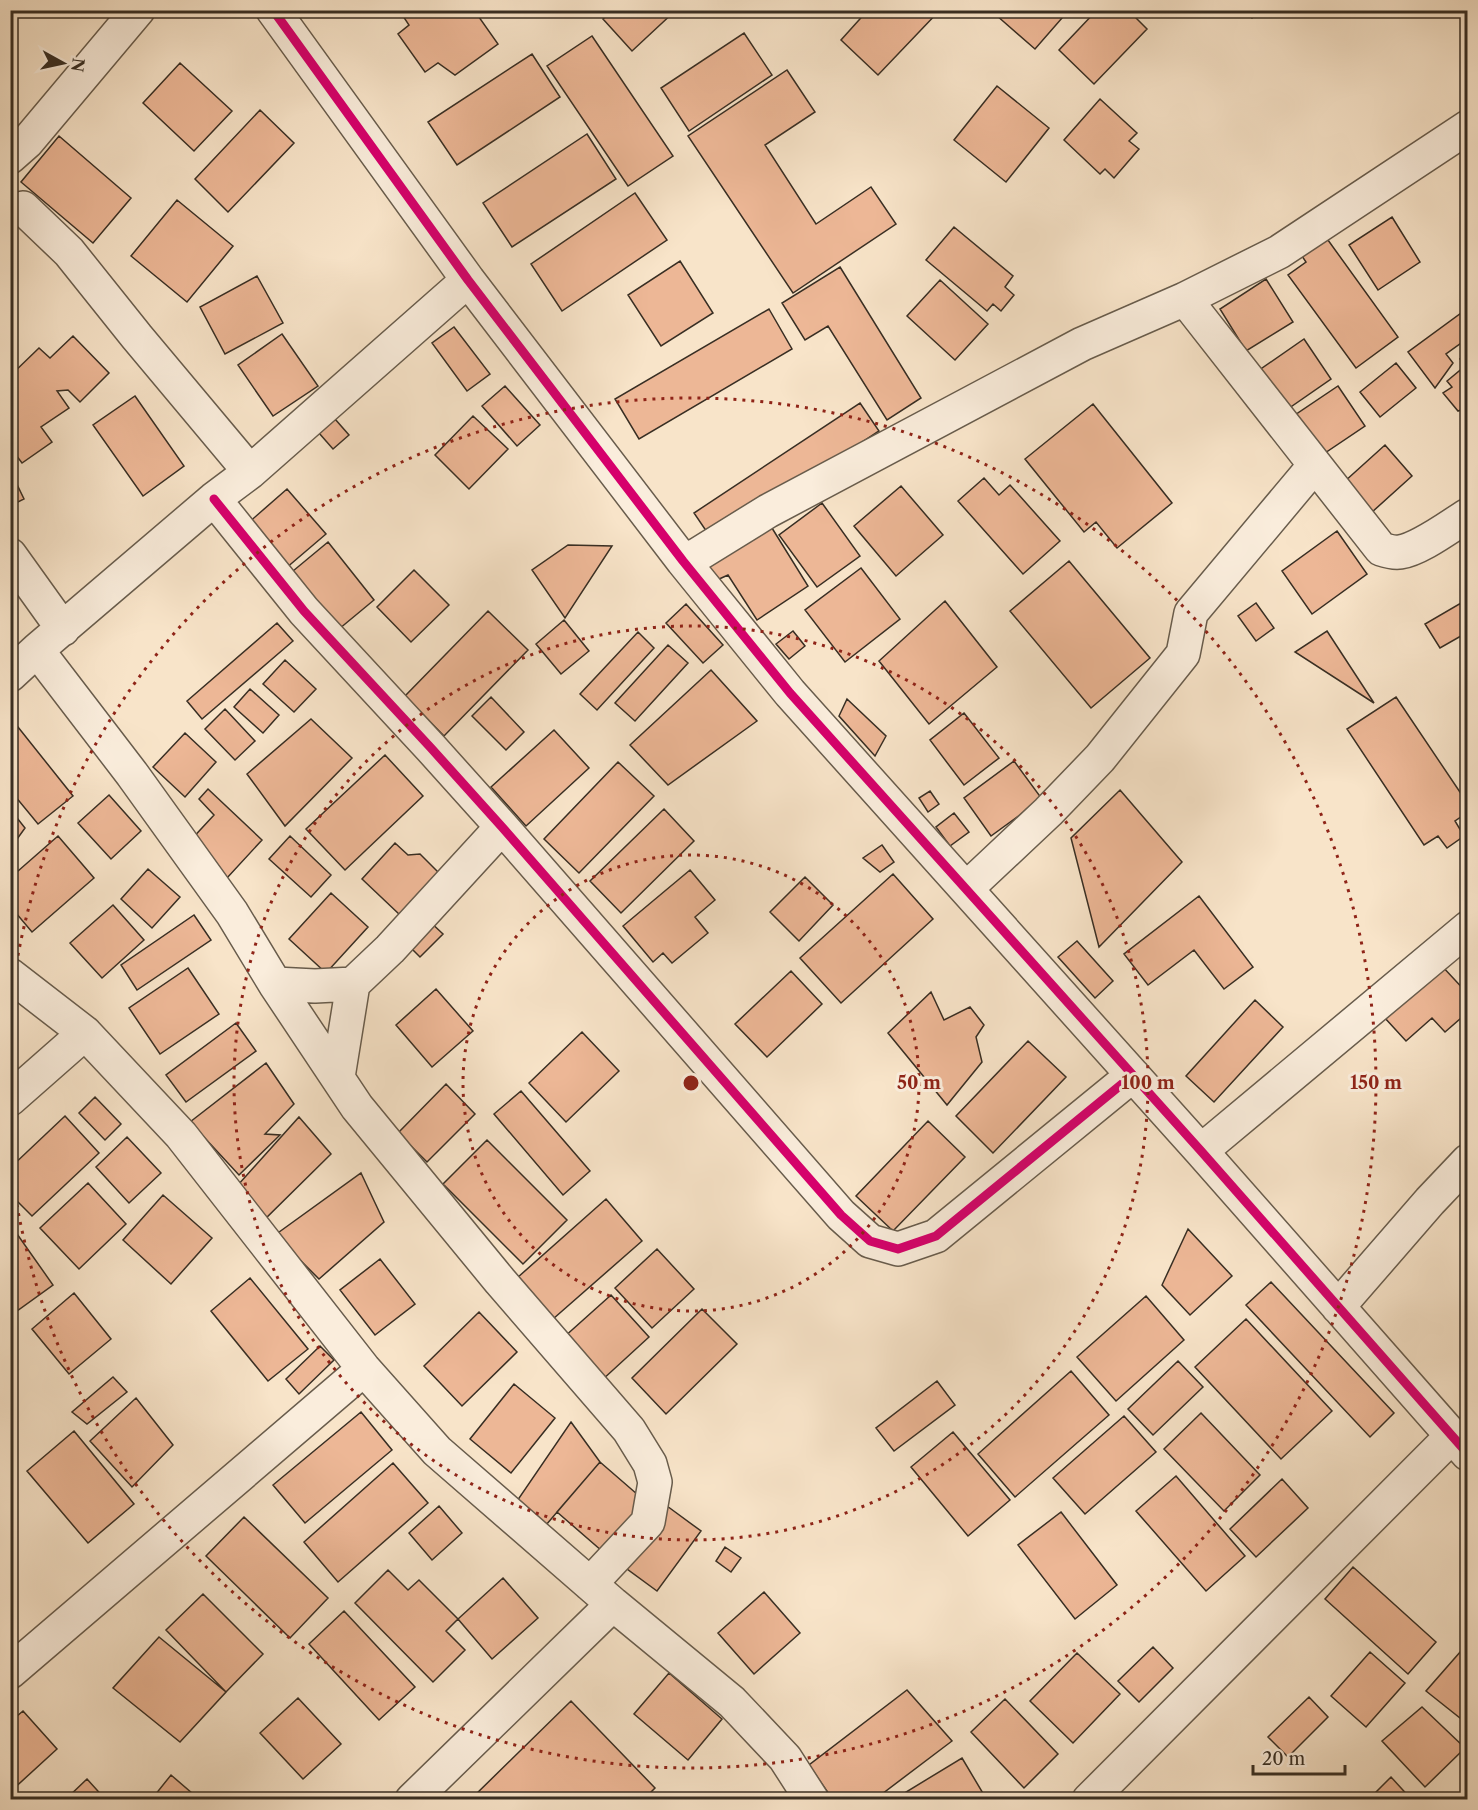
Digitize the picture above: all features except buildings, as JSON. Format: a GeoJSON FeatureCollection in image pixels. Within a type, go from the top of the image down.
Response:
{"type":"FeatureCollection","features":[{"type":"Feature","properties":{"kind":"street"},"geometry":{"type":"LineString","coordinates":[[10,156],[27,142],[138,10]]}},
{"type":"Feature","properties":{"kind":"street"},"geometry":{"type":"LineString","coordinates":[[273,10],[468,280],[683,561],[790,693],[1201,1151],[1460,1445],[1089,1800]]}},
{"type":"Feature","properties":{"kind":"street"},"geometry":{"type":"LineString","coordinates":[[683,561],[697,555],[768,511],[1082,344],[1185,299],[1279,252],[1467,127]]}},
{"type":"Feature","properties":{"kind":"street"},"geometry":{"type":"LineString","coordinates":[[23,208],[69,252],[250,472]]}},
{"type":"Feature","properties":{"kind":"street"},"geometry":{"type":"LineString","coordinates":[[10,675],[214,499],[250,472],[468,280]]}},
{"type":"Feature","properties":{"kind":"street"},"geometry":{"type":"LineString","coordinates":[[1185,299],[1381,549],[1397,553],[1409,550],[1467,515]]}},
{"type":"Feature","properties":{"kind":"street"},"geometry":{"type":"LineString","coordinates":[[966,889],[1048,812],[1100,758],[1183,654],[1191,614],[1316,465]]}},
{"type":"Feature","properties":{"kind":"street"},"geometry":{"type":"LineString","coordinates":[[214,499],[304,611],[502,827],[841,1215],[870,1241],[898,1249],[936,1236],[1133,1075]]}},
{"type":"Feature","properties":{"kind":"street"},"geometry":{"type":"LineString","coordinates":[[10,555],[63,629]]}},
{"type":"Feature","properties":{"kind":"street"},"geometry":{"type":"LineString","coordinates":[[37,650],[132,774],[232,913],[275,984],[357,1107],[500,1281],[629,1430],[650,1464],[655,1482],[648,1522],[602,1594],[412,1800]]}},
{"type":"Feature","properties":{"kind":"street"},"geometry":{"type":"LineString","coordinates":[[338,1077],[353,984],[390,949],[502,827]]}},
{"type":"Feature","properties":{"kind":"street"},"geometry":{"type":"LineString","coordinates":[[1201,1151],[1467,928]]}},
{"type":"Feature","properties":{"kind":"street"},"geometry":{"type":"LineString","coordinates":[[10,975],[85,1033],[181,1135],[364,1369],[437,1451],[602,1594],[732,1702],[785,1758],[812,1800]]}},
{"type":"Feature","properties":{"kind":"street"},"geometry":{"type":"LineString","coordinates":[[275,984],[315,986],[353,984]]}},
{"type":"Feature","properties":{"kind":"street"},"geometry":{"type":"LineString","coordinates":[[10,1099],[85,1033]]}},
{"type":"Feature","properties":{"kind":"street"},"geometry":{"type":"LineString","coordinates":[[1338,1307],[1467,1161]]}},
{"type":"Feature","properties":{"kind":"street"},"geometry":{"type":"LineString","coordinates":[[10,1672],[364,1369]]}},
{"type":"Feature","properties":{"kind":"cycle path"},"geometry":{"type":"LineString","coordinates":[[273,10],[468,280],[683,561],[790,693],[1201,1151],[1468,1454]]}},
{"type":"Feature","properties":{"kind":"cycle path"},"geometry":{"type":"LineString","coordinates":[[214,499],[304,611],[502,827],[841,1215],[870,1241],[898,1249],[936,1236],[1133,1075]]}}]}
